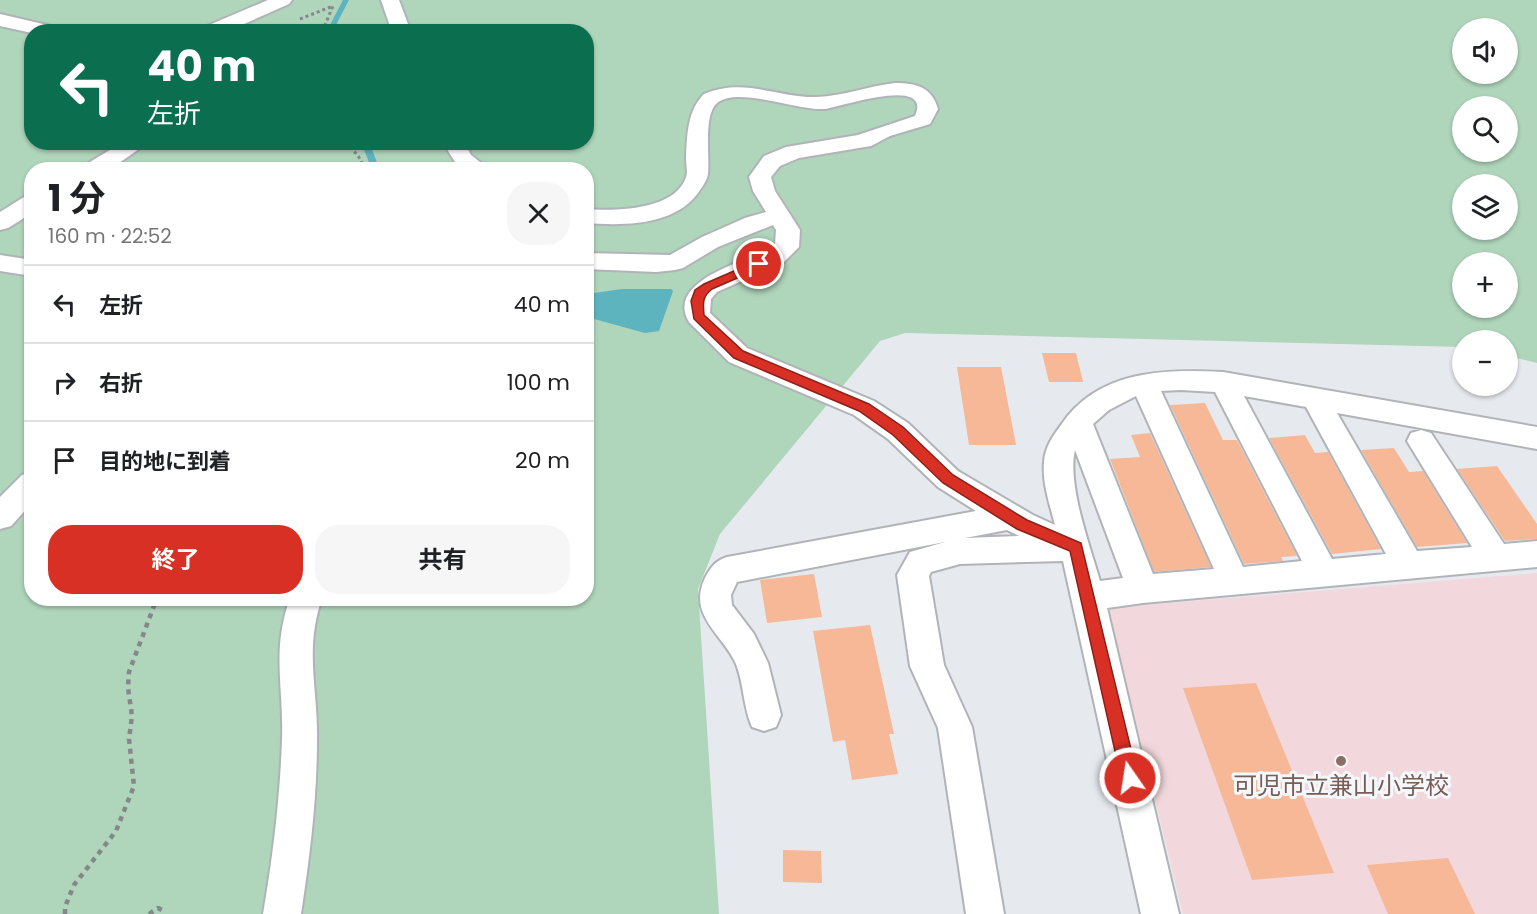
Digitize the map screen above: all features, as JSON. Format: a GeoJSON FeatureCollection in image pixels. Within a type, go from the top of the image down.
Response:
{"type":"FeatureCollection","features":[{"type":"Feature","properties":{"kind":"street"},"geometry":{"type":"LineString","coordinates":[[228,24],[283,0]]}},
{"type":"Feature","properties":{"kind":"street"},"geometry":{"type":"LineString","coordinates":[[390,0],[399,24]]}},
{"type":"Feature","properties":{"kind":"street"},"geometry":{"type":"LineString","coordinates":[[0,20],[24,25]]}},
{"type":"Feature","properties":{"kind":"street"},"geometry":{"type":"LineString","coordinates":[[594,216],[629,216],[659,212],[676,202],[692,187],[697,177],[700,110],[710,98],[726,93],[761,94],[815,103],[843,101],[899,88],[915,90],[924,98],[928,109],[923,120],[883,132],[863,141],[801,150],[772,161],[760,177],[764,191],[788,230],[787,247],[776,256],[708,286],[700,293],[697,301],[698,316],[738,355],[864,408],[898,431],[948,479],[1010,517],[1076,548]]}},
{"type":"Feature","properties":{"kind":"street"},"geometry":{"type":"LineString","coordinates":[[106,162],[126,150]]}},
{"type":"Feature","properties":{"kind":"street"},"geometry":{"type":"LineString","coordinates":[[458,150],[467,162]]}},
{"type":"Feature","properties":{"kind":"street"},"geometry":{"type":"LineString","coordinates":[[0,223],[24,207]]}},
{"type":"Feature","properties":{"kind":"street"},"geometry":{"type":"LineString","coordinates":[[594,261],[656,264],[675,262],[753,223],[778,216]]}},
{"type":"Feature","properties":{"kind":"street"},"geometry":{"type":"LineString","coordinates":[[0,263],[24,267]]}},
{"type":"Feature","properties":{"kind":"street"},"geometry":{"type":"LineString","coordinates":[[1160,914],[1088,597],[1059,482],[1058,461],[1062,445],[1078,422],[1121,391],[1144,383],[1181,380],[1223,382],[1537,438]]}},
{"type":"Feature","properties":{"kind":"street"},"geometry":{"type":"LineString","coordinates":[[1223,382],[1324,573]]}},
{"type":"Feature","properties":{"kind":"street"},"geometry":{"type":"LineString","coordinates":[[1144,383],[1234,582]]}},
{"type":"Feature","properties":{"kind":"street"},"geometry":{"type":"LineString","coordinates":[[1315,399],[1408,565]]}},
{"type":"Feature","properties":{"kind":"street"},"geometry":{"type":"LineString","coordinates":[[1078,422],[1143,589]]}},
{"type":"Feature","properties":{"kind":"street"},"geometry":{"type":"LineString","coordinates":[[1421,441],[1496,558]]}},
{"type":"Feature","properties":{"kind":"street"},"geometry":{"type":"LineString","coordinates":[[0,517],[24,492]]}},
{"type":"Feature","properties":{"kind":"street"},"geometry":{"type":"LineString","coordinates":[[764,715],[749,657],[733,630],[718,614],[718,582],[728,570],[1010,517]]}},
{"type":"Feature","properties":{"kind":"street"},"geometry":{"type":"LineString","coordinates":[[985,914],[955,727],[927,666],[913,575],[921,561],[960,551],[1076,548]]}},
{"type":"Feature","properties":{"kind":"street"},"geometry":{"type":"LineString","coordinates":[[1088,597],[1143,589],[1537,554]]}},
{"type":"Feature","properties":{"kind":"street"},"geometry":{"type":"LineString","coordinates":[[282,914],[289,873],[300,716],[295,642],[297,624],[303,606]]}},
{"type":"Feature","properties":{"kind":"path"},"geometry":{"type":"LineString","coordinates":[[326,24],[333,9],[333,6],[330,6]]}},
{"type":"Feature","properties":{"kind":"path"},"geometry":{"type":"LineString","coordinates":[[65,914],[65,907],[74,885],[116,831],[132,794],[134,786],[129,739],[132,716],[128,688],[129,672],[154,606]]}},
{"type":"Feature","properties":{"kind":"path"},"geometry":{"type":"LineString","coordinates":[[149,914],[158,908],[162,910],[161,914]]}},
{"type":"Feature","properties":{"kind":"shaded area","name":"可児市立兼山小学校"},"geometry":{"type":"Polygon","coordinates":[[[1537,573],[1537,914],[1183,914],[1108,608],[1537,573]]]}},
{"type":"Feature","properties":{"kind":"green space"},"geometry":{"type":"Polygon","coordinates":[[[0,0],[1537,0],[1537,363],[1518,358],[1518,330],[1452,330],[1452,347],[905,333],[880,341],[720,534],[698,589],[719,914],[0,914],[0,0]]]}},
{"type":"Feature","properties":{"kind":"water"},"geometry":{"type":"Polygon","coordinates":[[[622,289],[671,289],[673,291],[659,331],[645,333],[594,319],[594,293],[622,289]]]}},
{"type":"Feature","properties":{"kind":"building"},"geometry":{"type":"Polygon","coordinates":[[[1042,353],[1076,353],[1083,382],[1049,382],[1042,353]]]}},
{"type":"Feature","properties":{"kind":"building"},"geometry":{"type":"Polygon","coordinates":[[[957,367],[1001,367],[1016,445],[969,445],[957,367]]]}},
{"type":"Feature","properties":{"kind":"building"},"geometry":{"type":"Polygon","coordinates":[[[1205,403],[1223,440],[1237,440],[1297,556],[1281,557],[1283,561],[1244,564],[1170,405],[1205,403]]]}},
{"type":"Feature","properties":{"kind":"building"},"geometry":{"type":"Polygon","coordinates":[[[1150,433],[1211,567],[1154,572],[1110,459],[1140,457],[1131,435],[1150,433]]]}},
{"type":"Feature","properties":{"kind":"building"},"geometry":{"type":"Polygon","coordinates":[[[1305,435],[1315,453],[1328,452],[1381,549],[1332,554],[1269,438],[1305,435]]]}},
{"type":"Feature","properties":{"kind":"building"},"geometry":{"type":"Polygon","coordinates":[[[1394,448],[1409,472],[1423,471],[1467,543],[1417,547],[1361,450],[1394,448]]]}},
{"type":"Feature","properties":{"kind":"building"},"geometry":{"type":"Polygon","coordinates":[[[1497,466],[1537,524],[1537,539],[1505,541],[1457,469],[1497,466]]]}},
{"type":"Feature","properties":{"kind":"building"},"geometry":{"type":"Polygon","coordinates":[[[814,574],[822,617],[767,623],[760,580],[814,574]]]}},
{"type":"Feature","properties":{"kind":"building"},"geometry":{"type":"Polygon","coordinates":[[[870,625],[894,734],[889,734],[898,774],[852,780],[845,740],[833,742],[813,631],[870,625]]]}},
{"type":"Feature","properties":{"kind":"building"},"geometry":{"type":"Polygon","coordinates":[[[1256,683],[1334,873],[1252,880],[1183,688],[1256,683]]]}},
{"type":"Feature","properties":{"kind":"building"},"geometry":{"type":"Polygon","coordinates":[[[783,850],[821,851],[822,883],[783,882],[783,850]]]}},
{"type":"Feature","properties":{"kind":"building"},"geometry":{"type":"Polygon","coordinates":[[[1448,858],[1475,914],[1388,914],[1367,865],[1448,858]]]}},
{"type":"Feature","properties":{"kind":"waterway"},"geometry":{"type":"LineString","coordinates":[[334,24],[346,0]]}},
{"type":"Feature","properties":{"kind":"waterway"},"geometry":{"type":"LineString","coordinates":[[368,150],[373,162]]}},
{"type":"Feature","properties":{"kind":"place","name":"可児市立兼山小学校"},"geometry":{"type":"Point","coordinates":[1341,761]}},
{"type":"Feature","properties":{"kind":"route"},"geometry":{"type":"LineString","coordinates":[[759,264],[708,286],[700,293],[697,301],[698,316],[738,355],[864,408],[898,431],[948,479],[1022,525],[1076,548],[1130,778]]}}]}
